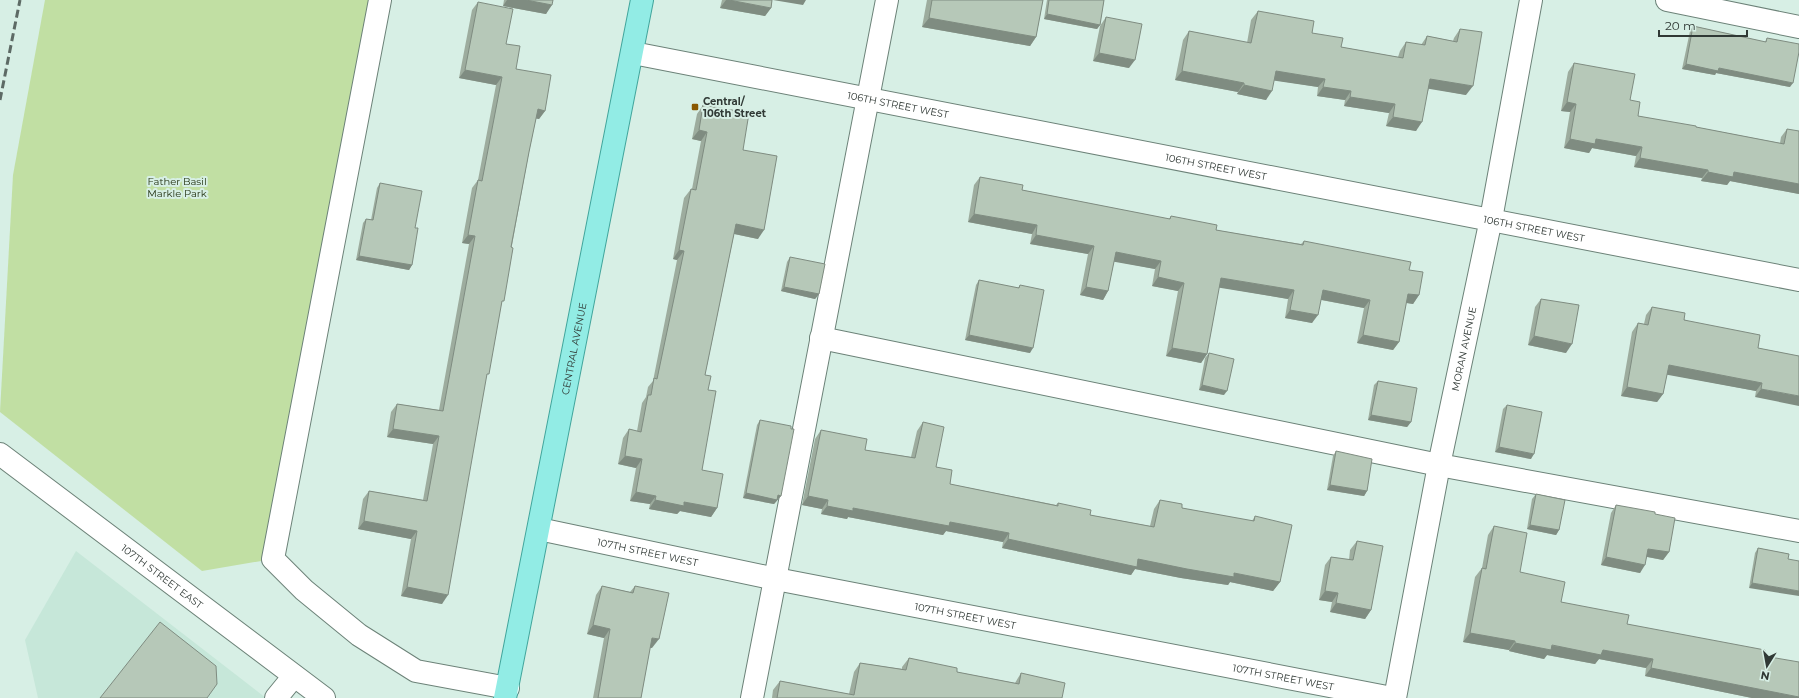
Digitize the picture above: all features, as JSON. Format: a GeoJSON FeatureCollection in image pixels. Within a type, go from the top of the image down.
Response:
{"type":"FeatureCollection","features":[{"type":"Feature","properties":{"kind":"main road","name":"CENTRAL AVENUE"},"geometry":{"type":"LineString","coordinates":[[506,693],[633,53],[642,0]]}},
{"type":"Feature","properties":{"kind":"street"},"geometry":{"type":"LineString","coordinates":[[380,0],[273,559],[304,590],[359,635],[416,671],[506,693]]}},
{"type":"Feature","properties":{"kind":"street"},"geometry":{"type":"LineString","coordinates":[[752,698],[887,0]]}},
{"type":"Feature","properties":{"kind":"street","name":"MORAN AVENUE"},"geometry":{"type":"LineString","coordinates":[[1393,698],[1439,465],[1491,219],[1531,0]]}},
{"type":"Feature","properties":{"kind":"street"},"geometry":{"type":"LineString","coordinates":[[1667,0],[1799,27]]}},
{"type":"Feature","properties":{"kind":"street","name":"106TH STREET WEST"},"geometry":{"type":"LineString","coordinates":[[633,53],[1799,280]]}},
{"type":"Feature","properties":{"kind":"street"},"geometry":{"type":"LineString","coordinates":[[821,338],[1439,465],[1799,531]]}},
{"type":"Feature","properties":{"kind":"street","name":"107TH STREET EAST"},"geometry":{"type":"LineString","coordinates":[[0,454],[324,698]]}},
{"type":"Feature","properties":{"kind":"street","name":"107TH STREET WEST"},"geometry":{"type":"LineString","coordinates":[[539,529],[776,579],[1393,698]]}},
{"type":"Feature","properties":{"kind":"street"},"geometry":{"type":"LineString","coordinates":[[276,698],[294,676]]}},
{"type":"Feature","properties":{"kind":"shaded area"},"geometry":{"type":"Polygon","coordinates":[[[76,551],[266,698],[38,698],[25,640],[76,551]]]}},
{"type":"Feature","properties":{"kind":"green space","name":"Father Basil Markle Park"},"geometry":{"type":"Polygon","coordinates":[[[45,0],[380,0],[273,559],[202,571],[0,412],[13,175],[45,0]]]}},
{"type":"Feature","properties":{"kind":"building"},"geometry":{"type":"Polygon","coordinates":[[[526,0],[553,0],[552,5],[526,0]]]}},
{"type":"Feature","properties":{"kind":"building"},"geometry":{"type":"Polygon","coordinates":[[[729,0],[772,0],[771,8],[729,0]]]}},
{"type":"Feature","properties":{"kind":"building"},"geometry":{"type":"Polygon","coordinates":[[[932,0],[1043,0],[1036,37],[929,18],[932,0]]]}},
{"type":"Feature","properties":{"kind":"building"},"geometry":{"type":"Polygon","coordinates":[[[1049,0],[1104,0],[1100,25],[1047,14],[1049,0]]]}},
{"type":"Feature","properties":{"kind":"building"},"geometry":{"type":"Polygon","coordinates":[[[478,2],[513,9],[506,44],[520,46],[516,69],[551,75],[545,111],[538,109],[529,152],[511,247],[513,248],[504,301],[502,301],[489,374],[487,374],[448,595],[407,587],[417,531],[364,521],[369,491],[427,501],[439,436],[393,429],[397,404],[443,411],[475,236],[468,235],[478,180],[482,181],[502,77],[465,70],[478,2]]]}},
{"type":"Feature","properties":{"kind":"building"},"geometry":{"type":"Polygon","coordinates":[[[1258,11],[1314,21],[1312,33],[1343,38],[1341,47],[1403,58],[1406,42],[1425,45],[1427,36],[1457,42],[1460,29],[1482,32],[1473,86],[1430,79],[1422,122],[1393,117],[1395,104],[1350,97],[1351,91],[1323,87],[1325,79],[1276,71],[1272,91],[1244,85],[1244,83],[1182,71],[1189,31],[1251,43],[1258,11]]]}},
{"type":"Feature","properties":{"kind":"building"},"geometry":{"type":"Polygon","coordinates":[[[1106,17],[1142,24],[1135,60],[1099,53],[1106,17]]]}},
{"type":"Feature","properties":{"kind":"building"},"geometry":{"type":"Polygon","coordinates":[[[1693,26],[1766,42],[1767,38],[1799,44],[1799,52],[1793,83],[1719,68],[1718,71],[1686,64],[1693,26]]]}},
{"type":"Feature","properties":{"kind":"building"},"geometry":{"type":"Polygon","coordinates":[[[1574,63],[1635,74],[1630,100],[1640,102],[1638,116],[1784,144],[1787,129],[1799,131],[1799,184],[1734,172],[1733,177],[1708,172],[1708,170],[1640,158],[1642,147],[1596,139],[1595,144],[1570,139],[1576,104],[1567,102],[1574,63]]]}},
{"type":"Feature","properties":{"kind":"building"},"geometry":{"type":"Polygon","coordinates":[[[703,105],[749,113],[743,150],[777,156],[764,230],[736,224],[705,375],[711,376],[708,390],[716,391],[702,470],[723,474],[717,508],[684,502],[684,506],[655,500],[656,496],[636,492],[642,459],[625,456],[629,429],[641,432],[648,395],[651,395],[654,378],[657,379],[684,251],[679,250],[691,189],[696,190],[707,132],[699,130],[703,105]]]}},
{"type":"Feature","properties":{"kind":"building"},"geometry":{"type":"Polygon","coordinates":[[[980,177],[1023,185],[1022,190],[1170,219],[1171,216],[1217,225],[1216,230],[1303,245],[1304,241],[1411,262],[1409,270],[1423,272],[1419,295],[1408,294],[1399,342],[1363,335],[1370,300],[1323,290],[1318,315],[1290,310],[1294,290],[1221,278],[1207,354],[1172,348],[1184,283],[1158,277],[1161,261],[1116,252],[1108,291],[1086,287],[1094,246],[1036,235],[1037,225],[974,214],[980,177]]]}},
{"type":"Feature","properties":{"kind":"building"},"geometry":{"type":"Polygon","coordinates":[[[380,183],[422,191],[415,228],[418,228],[412,265],[359,256],[366,219],[373,220],[380,183]]]}},
{"type":"Feature","properties":{"kind":"building"},"geometry":{"type":"Polygon","coordinates":[[[790,257],[825,264],[819,294],[784,287],[790,257]]]}},
{"type":"Feature","properties":{"kind":"building"},"geometry":{"type":"Polygon","coordinates":[[[979,280],[1019,288],[1020,285],[1044,290],[1033,348],[969,335],[979,280]]]}},
{"type":"Feature","properties":{"kind":"building"},"geometry":{"type":"Polygon","coordinates":[[[1541,299],[1579,305],[1572,344],[1534,336],[1541,299]]]}},
{"type":"Feature","properties":{"kind":"building"},"geometry":{"type":"Polygon","coordinates":[[[1652,307],[1685,313],[1684,320],[1760,335],[1758,348],[1799,356],[1799,396],[1761,389],[1762,383],[1669,365],[1663,394],[1627,387],[1638,323],[1648,325],[1652,307]]]}},
{"type":"Feature","properties":{"kind":"building"},"geometry":{"type":"Polygon","coordinates":[[[1209,353],[1234,359],[1227,391],[1202,385],[1209,353]]]}},
{"type":"Feature","properties":{"kind":"building"},"geometry":{"type":"Polygon","coordinates":[[[1378,381],[1417,388],[1411,422],[1371,415],[1378,381]]]}},
{"type":"Feature","properties":{"kind":"building"},"geometry":{"type":"Polygon","coordinates":[[[1507,405],[1542,412],[1534,454],[1499,447],[1507,405]]]}},
{"type":"Feature","properties":{"kind":"building"},"geometry":{"type":"Polygon","coordinates":[[[760,420],[791,426],[791,429],[794,429],[781,496],[778,495],[777,500],[746,493],[760,420]]]}},
{"type":"Feature","properties":{"kind":"building"},"geometry":{"type":"Polygon","coordinates":[[[923,422],[944,427],[936,467],[952,470],[950,484],[1058,506],[1058,503],[1091,510],[1090,515],[1154,527],[1160,500],[1182,504],[1182,508],[1254,521],[1255,516],[1292,525],[1280,582],[1234,573],[1234,577],[1138,559],[1137,567],[1008,539],[1009,533],[950,522],[949,526],[853,508],[853,511],[827,506],[828,500],[808,496],[821,430],[867,439],[865,450],[915,458],[923,422]]]}},
{"type":"Feature","properties":{"kind":"building"},"geometry":{"type":"Polygon","coordinates":[[[1336,451],[1372,459],[1367,491],[1330,485],[1336,451]]]}},
{"type":"Feature","properties":{"kind":"building"},"geometry":{"type":"Polygon","coordinates":[[[1536,494],[1565,500],[1559,530],[1530,525],[1536,494]]]}},
{"type":"Feature","properties":{"kind":"building"},"geometry":{"type":"Polygon","coordinates":[[[1616,505],[1655,512],[1655,514],[1675,518],[1669,552],[1648,549],[1645,565],[1606,557],[1616,505]]]}},
{"type":"Feature","properties":{"kind":"building"},"geometry":{"type":"Polygon","coordinates":[[[1494,526],[1527,533],[1520,572],[1565,582],[1561,602],[1629,615],[1627,624],[1765,650],[1764,656],[1799,662],[1799,697],[1651,668],[1653,659],[1603,650],[1601,655],[1552,645],[1551,650],[1515,643],[1515,641],[1470,633],[1482,568],[1486,569],[1494,526]]]}},
{"type":"Feature","properties":{"kind":"building"},"geometry":{"type":"Polygon","coordinates":[[[1357,541],[1383,546],[1371,610],[1336,603],[1338,593],[1325,591],[1331,557],[1353,560],[1357,541]]]}},
{"type":"Feature","properties":{"kind":"building"},"geometry":{"type":"Polygon","coordinates":[[[1758,548],[1789,554],[1788,559],[1799,561],[1799,591],[1752,583],[1758,548]]]}},
{"type":"Feature","properties":{"kind":"building"},"geometry":{"type":"Polygon","coordinates":[[[602,586],[633,593],[635,586],[669,593],[659,639],[652,638],[641,698],[598,698],[610,629],[593,625],[602,586]]]}},
{"type":"Feature","properties":{"kind":"building"},"geometry":{"type":"Polygon","coordinates":[[[160,622],[216,666],[217,684],[207,698],[100,698],[160,622]]]}},
{"type":"Feature","properties":{"kind":"building"},"geometry":{"type":"Polygon","coordinates":[[[909,658],[957,668],[957,672],[1019,684],[1021,673],[1065,683],[1062,698],[777,698],[780,681],[854,695],[860,663],[906,670],[909,658]]]}},
{"type":"Feature","properties":{"kind":"railway"},"geometry":{"type":"LineString","coordinates":[[0,100],[20,0]]}},
{"type":"Feature","properties":{"kind":"place","name":"Central/ 106th Street"},"geometry":{"type":"Point","coordinates":[695,107]}}]}
